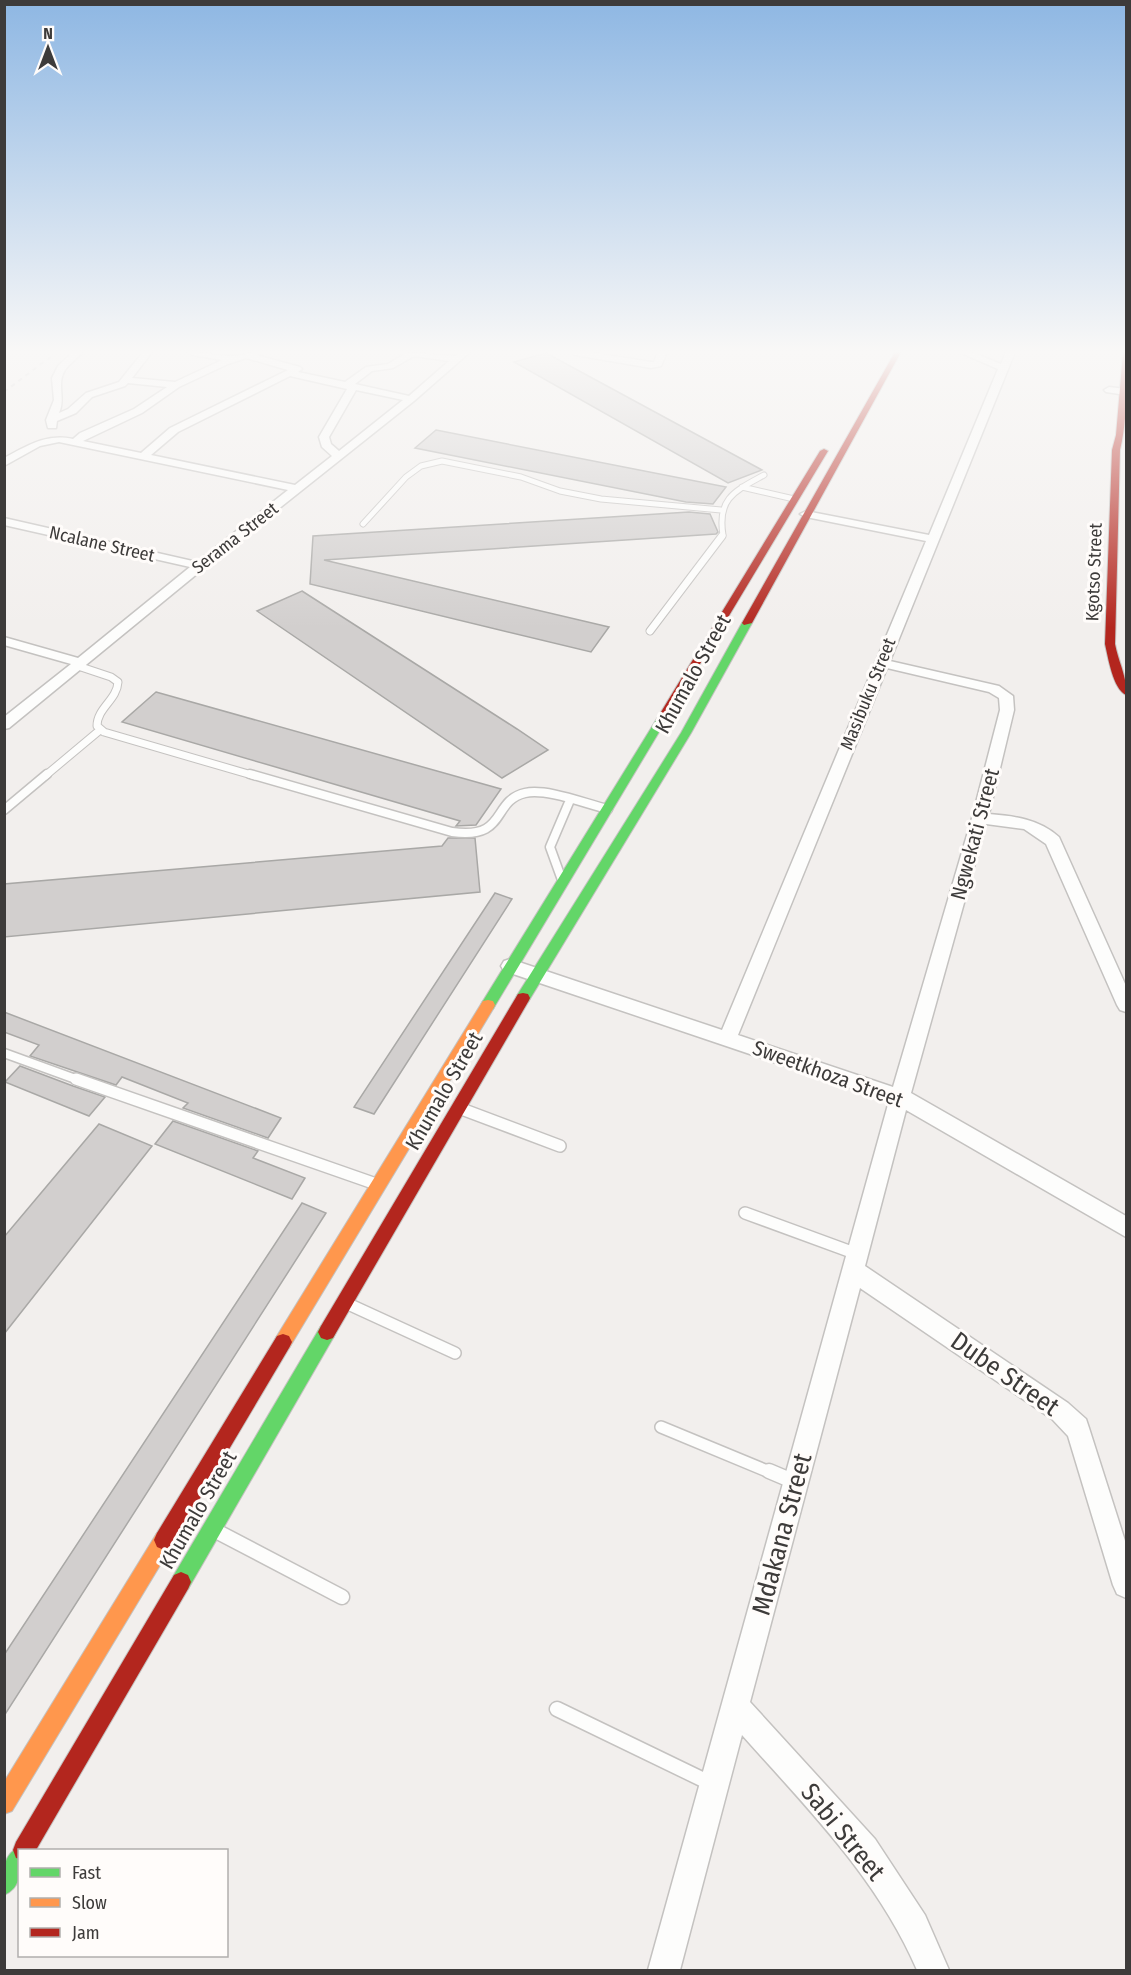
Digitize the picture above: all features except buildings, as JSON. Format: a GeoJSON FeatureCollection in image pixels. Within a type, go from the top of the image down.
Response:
{"type":"FeatureCollection","features":[{"type":"Feature","properties":{"kind":"street"},"geometry":{"type":"LineString","coordinates":[[4,464],[37,444]]}},
{"type":"Feature","properties":{"kind":"street"},"geometry":{"type":"LineString","coordinates":[[85,444],[297,489]]}},
{"type":"Feature","properties":{"kind":"street"},"geometry":{"type":"LineString","coordinates":[[143,457],[158,444]]}},
{"type":"Feature","properties":{"kind":"street"},"geometry":{"type":"LineString","coordinates":[[326,444],[339,456]]}},
{"type":"Feature","properties":{"kind":"street","name":"Serama Street"},"geometry":{"type":"LineString","coordinates":[[4,725],[199,566],[354,444]]}},
{"type":"Feature","properties":{"kind":"street","name":"Khumalo Street"},"geometry":{"type":"LineString","coordinates":[[4,1803],[562,880],[609,809],[828,444]]}},
{"type":"Feature","properties":{"kind":"street","name":"Khumalo Street"},"geometry":{"type":"LineString","coordinates":[[27,1849],[458,1107],[536,975],[686,733],[846,444]]}},
{"type":"Feature","properties":{"kind":"street","name":"Masibuku Street"},"geometry":{"type":"LineString","coordinates":[[728,1038],[880,663],[972,444]]}},
{"type":"Feature","properties":{"kind":"street","name":"Kgotso Street"},"geometry":{"type":"LineString","coordinates":[[1115,444],[1116,450]]}},
{"type":"Feature","properties":{"kind":"street","name":"Kgotso Street"},"geometry":{"type":"LineString","coordinates":[[1118,444],[1110,644],[1114,665],[1126,692]]}},
{"type":"Feature","properties":{"kind":"street"},"geometry":{"type":"LineString","coordinates":[[810,472],[820,489]]}},
{"type":"Feature","properties":{"kind":"street"},"geometry":{"type":"LineString","coordinates":[[806,514],[933,539]]}},
{"type":"Feature","properties":{"kind":"street","name":"Ncalane Street"},"geometry":{"type":"LineString","coordinates":[[4,521],[199,566]]}},
{"type":"Feature","properties":{"kind":"street"},"geometry":{"type":"LineString","coordinates":[[4,641],[80,664]]}},
{"type":"Feature","properties":{"kind":"street","name":"Ngwekati Street"},"geometry":{"type":"LineString","coordinates":[[880,663],[1000,691],[1006,696],[1007,711],[980,818],[900,1096]]}},
{"type":"Feature","properties":{"kind":"street"},"geometry":{"type":"LineString","coordinates":[[980,818],[1028,826],[1048,835],[1053,841],[1126,1005]]}},
{"type":"Feature","properties":{"kind":"street","name":"Sweetkhoza Street"},"geometry":{"type":"LineString","coordinates":[[510,966],[900,1096],[1126,1227]]}},
{"type":"Feature","properties":{"kind":"street","name":"Mdakana Street"},"geometry":{"type":"LineString","coordinates":[[664,1971],[857,1264],[900,1096]]}},
{"type":"Feature","properties":{"kind":"street","name":"Dube Street"},"geometry":{"type":"LineString","coordinates":[[857,1264],[1060,1411],[1077,1428],[1089,1459],[1126,1585]]}},
{"type":"Feature","properties":{"kind":"street","name":"Sabi Street"},"geometry":{"type":"LineString","coordinates":[[735,1706],[864,1850],[914,1926],[933,1971]]}},
{"type":"Feature","properties":{"kind":"street","name":"Khumalo Street"},"geometry":{"type":"LineString","coordinates":[[4,1884],[18,1863]]}},
{"type":"Feature","properties":{"kind":"lane"},"geometry":{"type":"LineString","coordinates":[[363,524],[406,477],[421,466],[442,461],[521,477],[560,490],[601,499],[721,510]]}},
{"type":"Feature","properties":{"kind":"lane"},"geometry":{"type":"LineString","coordinates":[[650,631],[723,535],[721,510],[730,495],[764,475]]}},
{"type":"Feature","properties":{"kind":"lane"},"geometry":{"type":"LineString","coordinates":[[742,487],[794,499]]}},
{"type":"Feature","properties":{"kind":"lane"},"geometry":{"type":"LineString","coordinates":[[80,664],[118,682],[118,690],[98,716],[96,722],[100,730],[320,796],[462,834],[484,831],[518,795],[526,792],[540,792],[609,809]]}},
{"type":"Feature","properties":{"kind":"lane"},"geometry":{"type":"LineString","coordinates":[[4,810],[100,730]]}},
{"type":"Feature","properties":{"kind":"lane"},"geometry":{"type":"LineString","coordinates":[[562,880],[550,847],[570,800]]}},
{"type":"Feature","properties":{"kind":"lane"},"geometry":{"type":"LineString","coordinates":[[4,1053],[377,1185]]}},
{"type":"Feature","properties":{"kind":"lane"},"geometry":{"type":"LineString","coordinates":[[458,1107],[560,1146]]}},
{"type":"Feature","properties":{"kind":"lane"},"geometry":{"type":"LineString","coordinates":[[745,1213],[857,1264]]}},
{"type":"Feature","properties":{"kind":"lane"},"geometry":{"type":"LineString","coordinates":[[344,1302],[455,1353]]}},
{"type":"Feature","properties":{"kind":"lane"},"geometry":{"type":"LineString","coordinates":[[661,1427],[796,1483]]}},
{"type":"Feature","properties":{"kind":"lane"},"geometry":{"type":"LineString","coordinates":[[211,1529],[342,1597]]}},
{"type":"Feature","properties":{"kind":"lane"},"geometry":{"type":"LineString","coordinates":[[557,1709],[714,1785]]}},
{"type":"Feature","properties":{"kind":"traffic: fast"},"geometry":{"type":"LineString","coordinates":[[523,998],[686,733],[747,623]]}},
{"type":"Feature","properties":{"kind":"traffic: fast"},"geometry":{"type":"LineString","coordinates":[[488,1005],[663,717]]}},
{"type":"Feature","properties":{"kind":"traffic: fast"},"geometry":{"type":"LineString","coordinates":[[181,1582],[327,1332]]}},
{"type":"Feature","properties":{"kind":"traffic: fast"},"geometry":{"type":"LineString","coordinates":[[4,1884],[18,1861]]}},
{"type":"Feature","properties":{"kind":"traffic: slow"},"geometry":{"type":"LineString","coordinates":[[283,1342],[488,1005]]}},
{"type":"Feature","properties":{"kind":"traffic: slow"},"geometry":{"type":"LineString","coordinates":[[4,1803],[164,1540]]}},
{"type":"Feature","properties":{"kind":"traffic: jam"},"geometry":{"type":"LineString","coordinates":[[747,623],[847,444]]}},
{"type":"Feature","properties":{"kind":"traffic: jam"},"geometry":{"type":"LineString","coordinates":[[1118,444],[1110,644],[1114,665],[1126,692]]}},
{"type":"Feature","properties":{"kind":"traffic: jam"},"geometry":{"type":"LineString","coordinates":[[663,717],[824,451]]}},
{"type":"Feature","properties":{"kind":"traffic: jam"},"geometry":{"type":"LineString","coordinates":[[327,1332],[523,998]]}},
{"type":"Feature","properties":{"kind":"traffic: jam"},"geometry":{"type":"LineString","coordinates":[[164,1540],[283,1342]]}},
{"type":"Feature","properties":{"kind":"traffic: jam"},"geometry":{"type":"LineString","coordinates":[[25,1849],[181,1582]]}}]}
